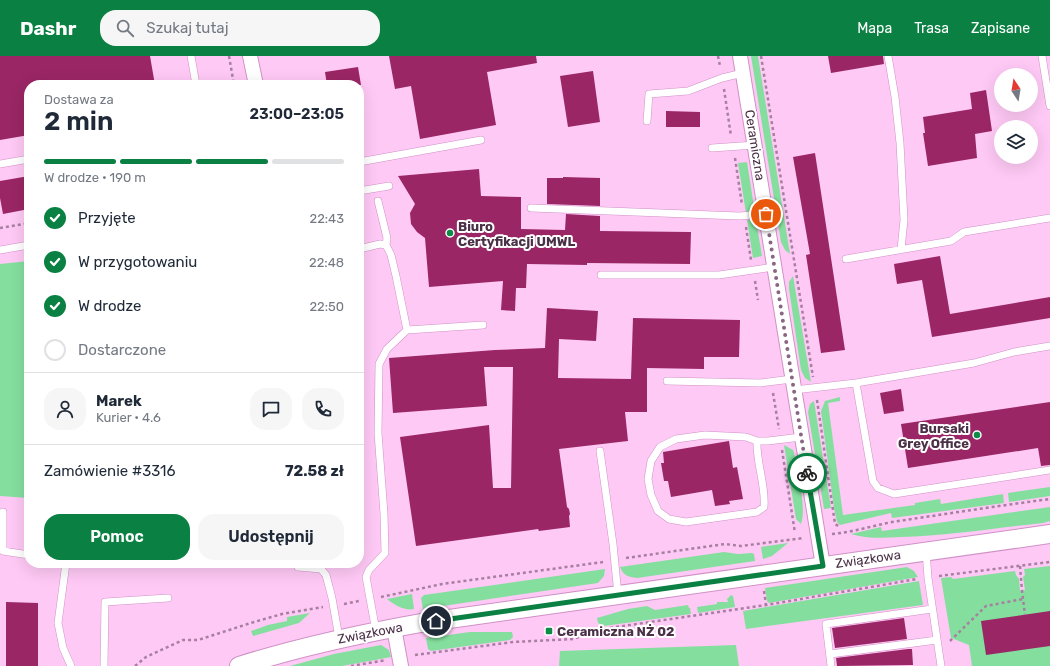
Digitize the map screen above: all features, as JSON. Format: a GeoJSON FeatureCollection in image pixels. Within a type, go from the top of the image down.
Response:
{"type":"FeatureCollection","features":[{"type":"Feature","properties":{"kind":"street"},"geometry":{"type":"LineString","coordinates":[[250,56],[255,80]]}},
{"type":"Feature","properties":{"kind":"street","name":"Ceramiczna"},"geometry":{"type":"LineString","coordinates":[[740,56],[823,566]]}},
{"type":"Feature","properties":{"kind":"street","name":"Związkowa"},"geometry":{"type":"LineString","coordinates":[[239,666],[339,638],[394,628],[1050,534]]}},
{"type":"Feature","properties":{"kind":"street"},"geometry":{"type":"LineString","coordinates":[[394,628],[401,666]]}},
{"type":"Feature","properties":{"kind":"lane"},"geometry":{"type":"LineString","coordinates":[[191,56],[195,80]]}},
{"type":"Feature","properties":{"kind":"lane"},"geometry":{"type":"LineString","coordinates":[[888,56],[895,97],[900,143],[904,220],[901,249]]}},
{"type":"Feature","properties":{"kind":"lane"},"geometry":{"type":"LineString","coordinates":[[1042,56],[1050,106]]}},
{"type":"Feature","properties":{"kind":"lane"},"geometry":{"type":"LineString","coordinates":[[647,121],[649,94],[688,91],[722,78],[743,73]]}},
{"type":"Feature","properties":{"kind":"lane"},"geometry":{"type":"LineString","coordinates":[[364,161],[480,140]]}},
{"type":"Feature","properties":{"kind":"lane"},"geometry":{"type":"LineString","coordinates":[[712,148],[755,145]]}},
{"type":"Feature","properties":{"kind":"lane"},"geometry":{"type":"LineString","coordinates":[[0,164],[24,160]]}},
{"type":"Feature","properties":{"kind":"lane"},"geometry":{"type":"LineString","coordinates":[[364,190],[389,186]]}},
{"type":"Feature","properties":{"kind":"lane"},"geometry":{"type":"LineString","coordinates":[[378,201],[387,238],[386,245],[391,255],[396,276],[406,330]]}},
{"type":"Feature","properties":{"kind":"lane"},"geometry":{"type":"LineString","coordinates":[[531,208],[739,216],[766,214]]}},
{"type":"Feature","properties":{"kind":"lane"},"geometry":{"type":"LineString","coordinates":[[846,259],[951,241],[964,232],[1050,218]]}},
{"type":"Feature","properties":{"kind":"lane"},"geometry":{"type":"LineString","coordinates":[[364,248],[380,244],[386,245]]}},
{"type":"Feature","properties":{"kind":"lane"},"geometry":{"type":"LineString","coordinates":[[0,250],[24,246]]}},
{"type":"Feature","properties":{"kind":"lane"},"geometry":{"type":"LineString","coordinates":[[602,275],[719,275],[774,267]]}},
{"type":"Feature","properties":{"kind":"lane"},"geometry":{"type":"LineString","coordinates":[[376,631],[366,577],[369,570],[385,553],[384,514],[378,433],[379,364],[387,349],[406,330],[483,325]]}},
{"type":"Feature","properties":{"kind":"lane"},"geometry":{"type":"LineString","coordinates":[[667,381],[771,382],[815,388],[856,383],[974,363],[1014,352],[1050,346]]}},
{"type":"Feature","properties":{"kind":"lane"},"geometry":{"type":"LineString","coordinates":[[856,383],[873,481],[878,488],[894,494],[1050,470]]}},
{"type":"Feature","properties":{"kind":"lane"},"geometry":{"type":"LineString","coordinates":[[757,441],[756,450],[765,498],[764,507],[757,512],[686,522],[669,519],[658,511],[651,495],[648,479],[651,461],[660,447],[676,439],[705,435],[746,437],[757,441],[801,437]]}},
{"type":"Feature","properties":{"kind":"lane"},"geometry":{"type":"LineString","coordinates":[[600,451],[618,595]]}},
{"type":"Feature","properties":{"kind":"lane"},"geometry":{"type":"LineString","coordinates":[[3,512],[3,551],[24,554]]}},
{"type":"Feature","properties":{"kind":"lane"},"geometry":{"type":"LineString","coordinates":[[926,551],[932,609],[941,666]]}},
{"type":"Feature","properties":{"kind":"lane"},"geometry":{"type":"LineString","coordinates":[[65,568],[58,623],[63,648],[71,666]]}},
{"type":"Feature","properties":{"kind":"lane"},"geometry":{"type":"LineString","coordinates":[[306,568],[321,570],[326,576],[339,638]]}},
{"type":"Feature","properties":{"kind":"lane"},"geometry":{"type":"LineString","coordinates":[[104,666],[104,602],[168,598]]}},
{"type":"Feature","properties":{"kind":"lane"},"geometry":{"type":"LineString","coordinates":[[831,666],[826,624],[932,609]]}},
{"type":"Feature","properties":{"kind":"lane"},"geometry":{"type":"LineString","coordinates":[[830,654],[937,640]]}},
{"type":"Feature","properties":{"kind":"path"},"geometry":{"type":"LineString","coordinates":[[229,56],[233,80]]}},
{"type":"Feature","properties":{"kind":"path"},"geometry":{"type":"LineString","coordinates":[[718,56],[733,147]]}},
{"type":"Feature","properties":{"kind":"path"},"geometry":{"type":"LineString","coordinates":[[761,56],[815,388],[835,524],[840,527]]}},
{"type":"Feature","properties":{"kind":"path"},"geometry":{"type":"LineString","coordinates":[[0,228],[24,224]]}},
{"type":"Feature","properties":{"kind":"path"},"geometry":{"type":"LineString","coordinates":[[771,382],[795,533]]}},
{"type":"Feature","properties":{"kind":"path"},"geometry":{"type":"LineString","coordinates":[[135,666],[146,657],[183,640],[198,640],[282,614],[370,599],[442,584],[725,544],[741,546],[846,533],[889,523],[1050,499]]}},
{"type":"Feature","properties":{"kind":"path"},"geometry":{"type":"LineString","coordinates":[[426,653],[513,642],[574,639],[596,630],[766,605],[928,578],[1050,562]]}},
{"type":"Feature","properties":{"kind":"path"},"geometry":{"type":"LineString","coordinates":[[1020,566],[1025,615]]}},
{"type":"Feature","properties":{"kind":"path"},"geometry":{"type":"LineString","coordinates":[[764,590],[766,605]]}},
{"type":"Feature","properties":{"kind":"path"},"geometry":{"type":"LineString","coordinates":[[939,652],[986,606],[1023,600]]}},
{"type":"Feature","properties":{"kind":"green space"},"geometry":{"type":"Polygon","coordinates":[[[751,56],[758,56],[790,254],[785,250],[781,242],[751,56]]]}},
{"type":"Feature","properties":{"kind":"green space"},"geometry":{"type":"Polygon","coordinates":[[[747,162],[755,213],[746,213],[738,163],[747,162]]]}},
{"type":"Feature","properties":{"kind":"green space"},"geometry":{"type":"Polygon","coordinates":[[[747,220],[756,220],[762,256],[753,258],[747,220]]]}},
{"type":"Feature","properties":{"kind":"green space"},"geometry":{"type":"Polygon","coordinates":[[[24,262],[24,498],[0,496],[0,264],[24,262]]]}},
{"type":"Feature","properties":{"kind":"green space"},"geometry":{"type":"Polygon","coordinates":[[[793,276],[811,382],[805,378],[801,370],[789,289],[789,282],[793,276]]]}},
{"type":"Feature","properties":{"kind":"green space"},"geometry":{"type":"Polygon","coordinates":[[[840,397],[840,401],[828,403],[843,515],[915,505],[915,503],[940,499],[941,504],[1003,494],[1004,503],[892,518],[891,513],[840,525],[837,522],[834,508],[821,411],[825,401],[840,397]]]}},
{"type":"Feature","properties":{"kind":"green space"},"geometry":{"type":"Polygon","coordinates":[[[814,401],[831,508],[824,509],[808,412],[810,404],[814,401]]]}},
{"type":"Feature","properties":{"kind":"green space"},"geometry":{"type":"Polygon","coordinates":[[[784,445],[793,450],[794,453],[803,508],[801,524],[796,519],[784,445]]]}},
{"type":"Feature","properties":{"kind":"green space"},"geometry":{"type":"Polygon","coordinates":[[[1050,487],[1050,496],[1009,502],[1008,493],[1050,487]]]}},
{"type":"Feature","properties":{"kind":"green space"},"geometry":{"type":"Polygon","coordinates":[[[1050,507],[1050,521],[1043,523],[954,533],[888,538],[863,537],[851,534],[881,527],[882,531],[1050,507]]]}},
{"type":"Feature","properties":{"kind":"green space"},"geometry":{"type":"Polygon","coordinates":[[[788,543],[772,556],[763,559],[761,547],[788,543]]]}},
{"type":"Feature","properties":{"kind":"green space"},"geometry":{"type":"Polygon","coordinates":[[[724,552],[738,554],[752,553],[754,554],[755,561],[637,578],[626,575],[620,567],[724,552]]]}},
{"type":"Feature","properties":{"kind":"green space"},"geometry":{"type":"Polygon","coordinates":[[[1050,566],[1050,666],[972,666],[969,645],[951,638],[941,578],[951,577],[953,579],[1015,571],[1019,579],[1020,591],[1025,590],[1023,577],[1025,575],[1024,569],[1050,566]]]}},
{"type":"Feature","properties":{"kind":"green space"},"geometry":{"type":"Polygon","coordinates":[[[907,567],[914,571],[918,577],[769,603],[767,601],[765,588],[907,567]]]}},
{"type":"Feature","properties":{"kind":"green space"},"geometry":{"type":"Polygon","coordinates":[[[605,569],[604,576],[598,583],[423,609],[421,598],[424,595],[605,569]]]}},
{"type":"Feature","properties":{"kind":"green space"},"geometry":{"type":"Polygon","coordinates":[[[919,581],[923,605],[746,629],[743,611],[919,581]]]}},
{"type":"Feature","properties":{"kind":"green space"},"geometry":{"type":"Polygon","coordinates":[[[412,594],[414,609],[400,607],[387,599],[412,594]]]}},
{"type":"Feature","properties":{"kind":"green space"},"geometry":{"type":"Polygon","coordinates":[[[731,595],[733,596],[735,607],[698,613],[697,607],[717,604],[717,602],[728,602],[727,599],[731,595]]]}},
{"type":"Feature","properties":{"kind":"green space"},"geometry":{"type":"Polygon","coordinates":[[[688,605],[691,614],[604,626],[598,623],[597,618],[628,609],[647,606],[655,610],[688,605]]]}},
{"type":"Feature","properties":{"kind":"green space"},"geometry":{"type":"Polygon","coordinates":[[[310,613],[299,623],[253,636],[251,631],[268,625],[287,621],[287,617],[310,613]]]}},
{"type":"Feature","properties":{"kind":"green space"},"geometry":{"type":"Polygon","coordinates":[[[470,632],[512,632],[513,637],[510,640],[431,651],[428,649],[426,638],[470,632]]]}},
{"type":"Feature","properties":{"kind":"green space"},"geometry":{"type":"Polygon","coordinates":[[[381,645],[389,650],[391,657],[342,666],[290,666],[334,654],[381,645]]]}},
{"type":"Feature","properties":{"kind":"green space"},"geometry":{"type":"Polygon","coordinates":[[[736,645],[739,666],[559,666],[560,651],[736,645]]]}},
{"type":"Feature","properties":{"kind":"building"},"geometry":{"type":"Polygon","coordinates":[[[0,56],[150,56],[154,80],[24,80],[24,136],[0,140],[0,56]]]}},
{"type":"Feature","properties":{"kind":"building"},"geometry":{"type":"Polygon","coordinates":[[[389,56],[536,56],[537,63],[487,72],[496,125],[420,139],[411,86],[395,89],[389,56]]]}},
{"type":"Feature","properties":{"kind":"building"},"geometry":{"type":"Polygon","coordinates":[[[828,56],[883,56],[884,64],[831,73],[828,56]]]}},
{"type":"Feature","properties":{"kind":"building"},"geometry":{"type":"Polygon","coordinates":[[[358,67],[360,80],[326,80],[325,72],[358,67]]]}},
{"type":"Feature","properties":{"kind":"building"},"geometry":{"type":"Polygon","coordinates":[[[593,71],[600,122],[568,127],[560,76],[593,71]]]}},
{"type":"Feature","properties":{"kind":"building"},"geometry":{"type":"Polygon","coordinates":[[[986,90],[992,131],[975,134],[977,158],[928,166],[923,133],[925,133],[923,117],[972,109],[970,93],[986,90]]]}},
{"type":"Feature","properties":{"kind":"building"},"geometry":{"type":"Polygon","coordinates":[[[666,111],[700,112],[700,127],[666,127],[666,111]]]}},
{"type":"Feature","properties":{"kind":"building"},"geometry":{"type":"Polygon","coordinates":[[[815,153],[845,350],[821,353],[806,255],[810,254],[793,157],[815,153]]]}},
{"type":"Feature","properties":{"kind":"building"},"geometry":{"type":"Polygon","coordinates":[[[479,169],[481,196],[521,197],[521,229],[565,230],[566,214],[600,216],[600,231],[691,232],[690,264],[527,264],[526,288],[516,288],[515,311],[501,310],[503,281],[429,287],[425,238],[417,232],[411,224],[410,213],[415,204],[398,176],[479,169]]]}},
{"type":"Feature","properties":{"kind":"building"},"geometry":{"type":"Polygon","coordinates":[[[24,177],[24,210],[3,214],[0,198],[0,181],[24,177]]]}},
{"type":"Feature","properties":{"kind":"building"},"geometry":{"type":"Polygon","coordinates":[[[547,178],[600,178],[600,206],[547,204],[547,178]]]}},
{"type":"Feature","properties":{"kind":"building"},"geometry":{"type":"Polygon","coordinates":[[[940,256],[950,314],[1050,297],[1050,318],[932,337],[922,280],[897,284],[894,264],[940,256]]]}},
{"type":"Feature","properties":{"kind":"building"},"geometry":{"type":"Polygon","coordinates":[[[547,308],[598,311],[596,341],[559,339],[558,378],[631,379],[633,318],[740,320],[739,357],[704,357],[704,369],[647,368],[647,412],[625,412],[628,441],[559,449],[567,507],[570,514],[570,527],[539,531],[538,529],[416,546],[400,437],[489,425],[493,488],[511,488],[513,367],[484,367],[487,406],[393,413],[389,358],[495,350],[545,348],[547,308]]]}},
{"type":"Feature","properties":{"kind":"building"},"geometry":{"type":"Polygon","coordinates":[[[901,389],[904,411],[884,414],[880,393],[901,389]]]}},
{"type":"Feature","properties":{"kind":"building","name":"Bursaki Grey Office"},"geometry":{"type":"Polygon","coordinates":[[[1050,402],[1050,465],[1041,466],[1038,448],[908,468],[901,424],[1050,402]]]}},
{"type":"Feature","properties":{"kind":"building"},"geometry":{"type":"Polygon","coordinates":[[[729,441],[733,468],[737,467],[743,499],[729,501],[730,504],[715,506],[712,490],[671,497],[668,481],[664,481],[661,463],[664,463],[663,452],[729,441]]]}},
{"type":"Feature","properties":{"kind":"building"},"geometry":{"type":"Polygon","coordinates":[[[6,602],[38,603],[38,666],[6,666],[6,602]]]}},
{"type":"Feature","properties":{"kind":"building"},"geometry":{"type":"Polygon","coordinates":[[[1050,611],[1050,646],[986,655],[981,621],[1050,611]]]}},
{"type":"Feature","properties":{"kind":"building"},"geometry":{"type":"Polygon","coordinates":[[[904,618],[907,639],[835,648],[832,628],[904,618]]]}},
{"type":"Feature","properties":{"kind":"building"},"geometry":{"type":"Polygon","coordinates":[[[912,649],[913,665],[837,666],[836,658],[912,649]]]}},
{"type":"Feature","properties":{"kind":"way so far"},"geometry":{"type":"LineString","coordinates":[[766,214],[807,473]]}},
{"type":"Feature","properties":{"kind":"place","name":"Biuro Certyfikacji UMWL"},"geometry":{"type":"Point","coordinates":[450,233]}},
{"type":"Feature","properties":{"kind":"place","name":"Bursaki Grey Office"},"geometry":{"type":"Point","coordinates":[977,435]}},
{"type":"Feature","properties":{"kind":"place","name":"Ceramiczna NŻ 02"},"geometry":{"type":"Point","coordinates":[549,631]}},
{"type":"Feature","properties":{"kind":"route"},"geometry":{"type":"LineString","coordinates":[[436,621],[823,566],[807,473]]}}]}
